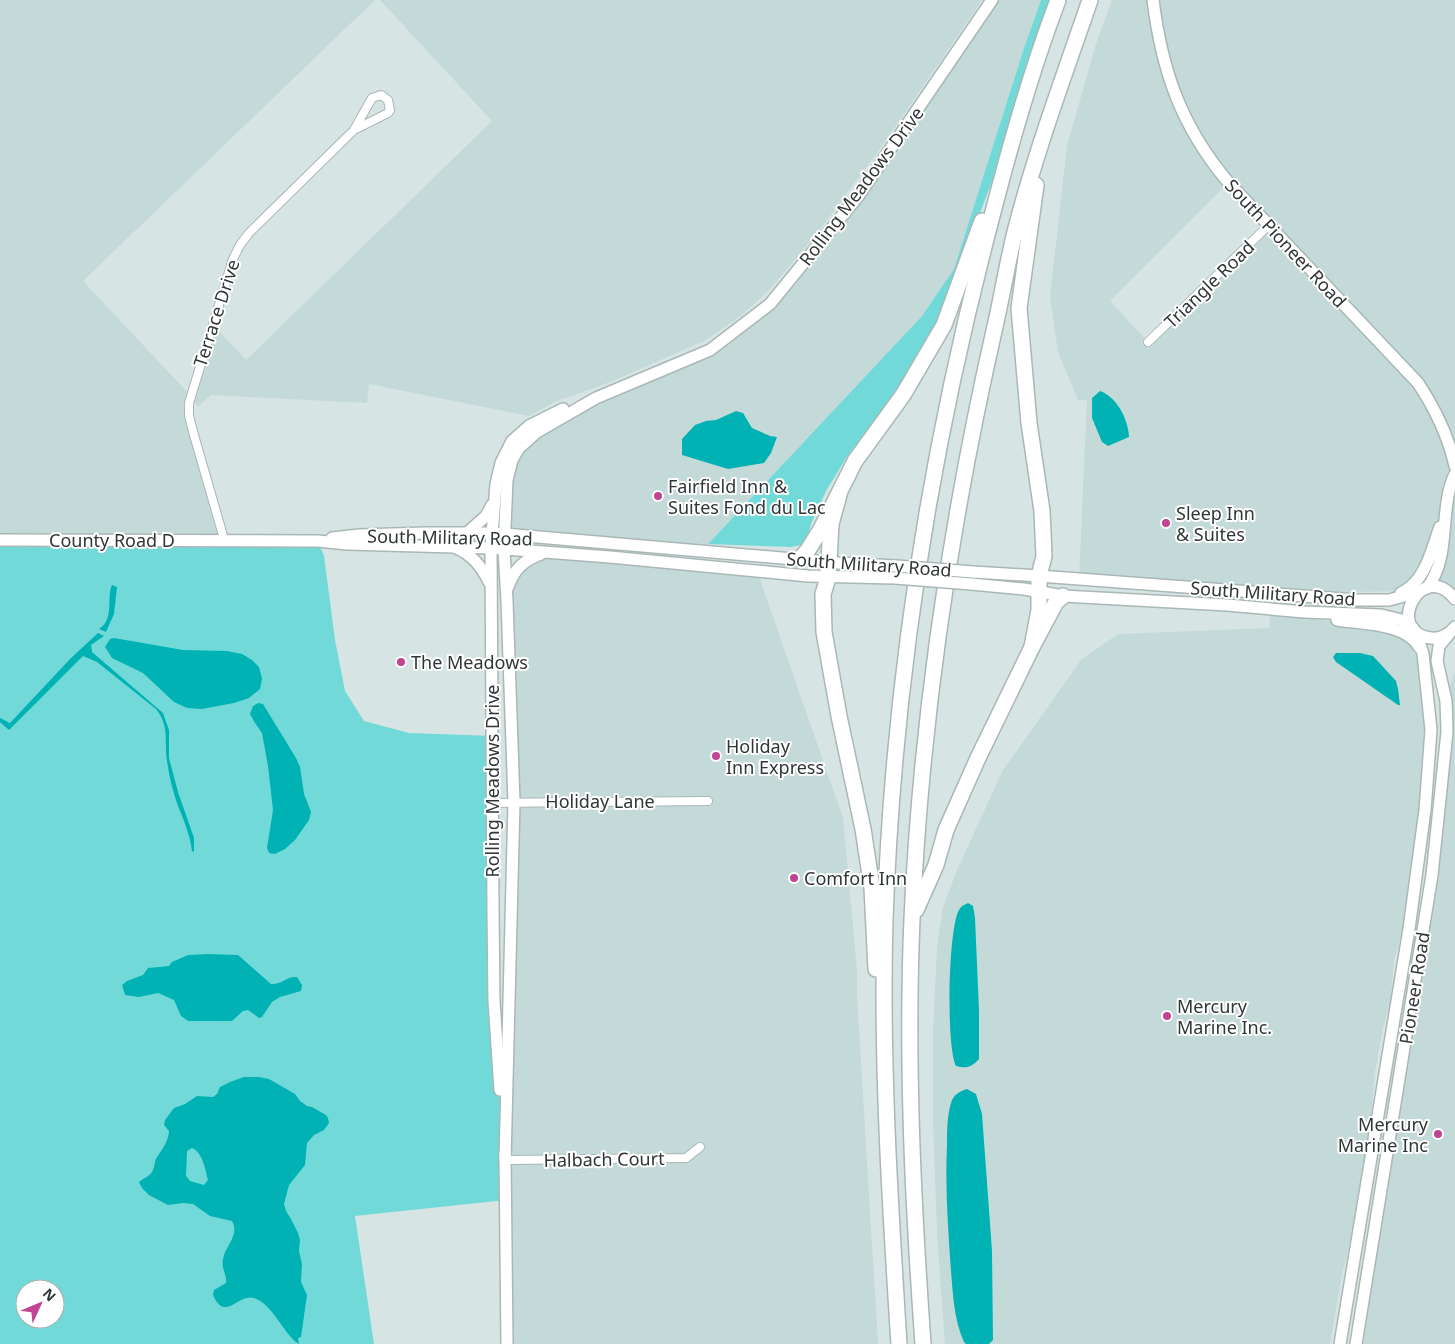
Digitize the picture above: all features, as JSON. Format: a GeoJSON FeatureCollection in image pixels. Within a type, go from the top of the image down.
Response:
{"type":"FeatureCollection","features":[{"type":"Feature","properties":{"kind":"highway"},"geometry":{"type":"LineString","coordinates":[[800,559],[813,543],[855,461],[904,395],[944,325],[1058,0]]}},
{"type":"Feature","properties":{"kind":"highway"},"geometry":{"type":"LineString","coordinates":[[923,1344],[910,1080],[912,921],[927,719],[960,493],[976,404],[1016,228],[1042,141],[1090,0]]}},
{"type":"Feature","properties":{"kind":"highway"},"geometry":{"type":"LineString","coordinates":[[898,1344],[884,1078],[886,920],[898,715],[907,637],[931,486],[948,395],[967,311],[1013,132]]}},
{"type":"Feature","properties":{"kind":"highway"},"geometry":{"type":"LineString","coordinates":[[1032,647],[1038,616],[1039,576],[1044,556],[1042,511],[1028,423],[1019,308],[1042,141]]}},
{"type":"Feature","properties":{"kind":"highway"},"geometry":{"type":"LineString","coordinates":[[839,495],[831,524],[828,578],[824,594],[824,632],[839,716],[864,829],[872,888],[878,1011],[884,1078]]}},
{"type":"Feature","properties":{"kind":"highway"},"geometry":{"type":"LineString","coordinates":[[912,921],[936,865],[946,830],[978,758],[1032,647],[1056,602],[1063,596]]}},
{"type":"Feature","properties":{"kind":"main road","name":"Rolling Meadows Drive"},"geometry":{"type":"LineString","coordinates":[[505,1160],[494,1001],[490,548],[496,475],[506,450],[530,426],[556,412],[596,398],[710,350],[770,304],[858,195],[992,0]]}},
{"type":"Feature","properties":{"kind":"main road","name":"South Pioneer Road"},"geometry":{"type":"LineString","coordinates":[[1153,0],[1157,36],[1177,101],[1189,126],[1219,171],[1418,384],[1439,417],[1455,466]]}},
{"type":"Feature","properties":{"kind":"main road","name":"Rolling Meadows Drive"},"geometry":{"type":"LineString","coordinates":[[507,1344],[505,1160],[514,802],[504,550],[507,480],[512,460],[519,448],[537,432],[596,398]]}},
{"type":"Feature","properties":{"kind":"main road"},"geometry":{"type":"LineString","coordinates":[[1423,590],[1437,571],[1451,483],[1455,474]]}},
{"type":"Feature","properties":{"kind":"main road"},"geometry":{"type":"LineString","coordinates":[[467,533],[486,516],[494,502]]}},
{"type":"Feature","properties":{"kind":"main road"},"geometry":{"type":"LineString","coordinates":[[1381,600],[1404,592],[1418,580],[1447,510]]}},
{"type":"Feature","properties":{"kind":"main road","name":"South Military Road"},"geometry":{"type":"LineString","coordinates":[[318,540],[359,535],[492,533],[829,562],[1357,600],[1400,598],[1423,590]]}},
{"type":"Feature","properties":{"kind":"main road","name":"County Road D"},"geometry":{"type":"LineString","coordinates":[[0,540],[224,539]]}},
{"type":"Feature","properties":{"kind":"main road","name":"South Military Road"},"geometry":{"type":"LineString","coordinates":[[224,539],[318,540],[347,544],[490,548],[610,557],[828,578],[895,578],[971,584],[1063,596],[1386,616],[1402,620],[1424,636],[1432,638],[1441,637],[1452,630]]}},
{"type":"Feature","properties":{"kind":"main road"},"geometry":{"type":"LineString","coordinates":[[454,547],[476,562],[485,572],[491,586]]}},
{"type":"Feature","properties":{"kind":"main road"},"geometry":{"type":"LineString","coordinates":[[507,591],[512,576],[519,566],[530,558],[543,553]]}},
{"type":"Feature","properties":{"kind":"main road"},"geometry":{"type":"LineString","coordinates":[[1423,590],[1441,588],[1454,596]]}},
{"type":"Feature","properties":{"kind":"main road","name":"Pioneer Road"},"geometry":{"type":"LineString","coordinates":[[1340,1344],[1409,928],[1424,810],[1431,736],[1423,654],[1408,612],[1413,597],[1423,590]]}},
{"type":"Feature","properties":{"kind":"main road"},"geometry":{"type":"LineString","coordinates":[[1304,612],[1396,630],[1413,639],[1423,654]]}},
{"type":"Feature","properties":{"kind":"main road","name":"Pioneer Road"},"geometry":{"type":"LineString","coordinates":[[1356,1344],[1432,875],[1447,732],[1446,701],[1437,661],[1439,646],[1452,630]]}},
{"type":"Feature","properties":{"kind":"street","name":"Terrace Drive"},"geometry":{"type":"LineString","coordinates":[[224,539],[194,435],[189,413],[189,403],[232,259],[249,233],[354,130],[372,98],[381,95],[388,100],[390,110],[388,113],[354,130]]}},
{"type":"Feature","properties":{"kind":"street","name":"Triangle Road"},"geometry":{"type":"LineString","coordinates":[[1148,342],[1269,225]]}},
{"type":"Feature","properties":{"kind":"street","name":"Holiday Lane"},"geometry":{"type":"LineString","coordinates":[[493,803],[708,801]]}},
{"type":"Feature","properties":{"kind":"street","name":"Halbach Court"},"geometry":{"type":"LineString","coordinates":[[505,1160],[686,1158],[700,1147]]}},
{"type":"Feature","properties":{"kind":"shaded area"},"geometry":{"type":"Polygon","coordinates":[[[0,0],[375,0],[83,281],[190,395],[189,403],[224,539],[0,540],[0,0]]]}},
{"type":"Feature","properties":{"kind":"shaded area"},"geometry":{"type":"Polygon","coordinates":[[[380,0],[982,0],[880,149],[819,231],[771,288],[739,317],[706,340],[613,381],[557,401],[529,416],[369,384],[367,403],[211,395],[198,407],[194,402],[195,392],[216,328],[246,360],[492,121],[380,0]]]}},
{"type":"Feature","properties":{"kind":"shaded area"},"geometry":{"type":"Polygon","coordinates":[[[992,0],[1041,0],[954,269],[922,316],[702,550],[504,535],[510,468],[537,432],[710,350],[742,325],[801,267],[992,0]]]}},
{"type":"Feature","properties":{"kind":"shaded area"},"geometry":{"type":"Polygon","coordinates":[[[1041,0],[1051,0],[994,176],[940,318],[907,376],[846,458],[826,491],[811,524],[807,538],[801,545],[791,547],[708,544],[922,316],[954,269],[1041,0]]]}},
{"type":"Feature","properties":{"kind":"shaded area"},"geometry":{"type":"Polygon","coordinates":[[[1112,0],[1455,0],[1455,591],[1325,592],[1214,589],[1079,579],[1087,400],[1078,400],[1058,352],[1050,296],[1067,146],[1095,47],[1112,0]],[[1225,186],[1110,301],[1148,342],[1269,225],[1225,186]]]}},
{"type":"Feature","properties":{"kind":"shaded area"},"geometry":{"type":"Polygon","coordinates":[[[1100,391],[1112,398],[1116,403],[1124,416],[1128,430],[1129,437],[1108,446],[1102,442],[1092,418],[1092,398],[1100,391]]]}},
{"type":"Feature","properties":{"kind":"shaded area"},"geometry":{"type":"Polygon","coordinates":[[[736,411],[743,413],[752,428],[777,437],[771,453],[764,463],[728,469],[682,455],[682,439],[695,425],[716,420],[736,411]]]}},
{"type":"Feature","properties":{"kind":"shaded area"},"geometry":{"type":"Polygon","coordinates":[[[0,540],[318,541],[324,556],[335,640],[345,691],[364,721],[409,733],[493,736],[494,1001],[506,1200],[355,1216],[374,1344],[0,1344],[0,540]]]}},
{"type":"Feature","properties":{"kind":"shaded area"},"geometry":{"type":"Polygon","coordinates":[[[543,553],[757,571],[843,818],[857,970],[878,1344],[507,1344],[512,576],[543,553]]]}},
{"type":"Feature","properties":{"kind":"shaded area"},"geometry":{"type":"Polygon","coordinates":[[[112,585],[117,587],[114,614],[106,632],[99,629],[104,625],[109,614],[112,585]]]}},
{"type":"Feature","properties":{"kind":"shaded area"},"geometry":{"type":"Polygon","coordinates":[[[1270,613],[1379,628],[1400,634],[1416,651],[1418,656],[1424,715],[1424,748],[1418,820],[1404,925],[1394,961],[1391,998],[1375,1072],[1370,1128],[1352,1235],[1342,1274],[1330,1344],[945,1344],[937,1233],[933,1121],[933,1030],[937,947],[943,907],[957,870],[1003,770],[1081,660],[1118,634],[1269,628],[1270,613]]]}},
{"type":"Feature","properties":{"kind":"shaded area"},"geometry":{"type":"Polygon","coordinates":[[[98,633],[104,636],[91,645],[92,652],[163,713],[169,730],[169,758],[178,792],[194,838],[194,852],[192,851],[171,784],[166,754],[166,734],[160,716],[156,709],[97,662],[83,656],[9,730],[0,722],[0,718],[10,723],[71,658],[98,633]]]}},
{"type":"Feature","properties":{"kind":"shaded area"},"geometry":{"type":"Polygon","coordinates":[[[114,638],[183,650],[227,651],[242,654],[259,667],[262,679],[260,689],[249,698],[234,703],[202,709],[187,708],[174,702],[143,673],[112,658],[105,647],[110,639],[114,638]]]}},
{"type":"Feature","properties":{"kind":"shaded area"},"geometry":{"type":"Polygon","coordinates":[[[1336,653],[1360,653],[1373,656],[1396,681],[1400,705],[1336,662],[1333,657],[1336,653]]]}},
{"type":"Feature","properties":{"kind":"shaded area"},"geometry":{"type":"Polygon","coordinates":[[[1455,670],[1455,1344],[1360,1344],[1434,897],[1448,764],[1448,692],[1455,670]]]}},
{"type":"Feature","properties":{"kind":"shaded area"},"geometry":{"type":"Polygon","coordinates":[[[258,703],[263,704],[296,758],[300,767],[304,794],[311,812],[309,820],[295,840],[285,849],[275,854],[269,853],[267,848],[273,810],[268,766],[262,733],[250,714],[253,706],[258,703]]]}},
{"type":"Feature","properties":{"kind":"shaded area"},"geometry":{"type":"Polygon","coordinates":[[[968,903],[973,906],[975,918],[979,1059],[971,1066],[963,1067],[956,1066],[953,1055],[950,988],[952,940],[955,921],[960,909],[968,903]]]}},
{"type":"Feature","properties":{"kind":"shaded area"},"geometry":{"type":"Polygon","coordinates":[[[188,955],[238,955],[271,984],[297,977],[302,985],[301,991],[280,997],[272,1002],[262,1017],[259,1018],[248,1010],[243,1011],[232,1021],[188,1021],[181,1016],[174,1000],[158,993],[139,997],[125,995],[122,985],[143,975],[148,968],[169,966],[172,962],[188,955]]]}},
{"type":"Feature","properties":{"kind":"shaded area"},"geometry":{"type":"Polygon","coordinates":[[[244,1077],[269,1079],[295,1094],[300,1101],[326,1115],[328,1118],[329,1123],[324,1130],[314,1135],[307,1143],[305,1165],[289,1185],[284,1204],[300,1240],[301,1282],[307,1295],[301,1337],[298,1338],[299,1344],[261,1301],[248,1298],[227,1307],[222,1307],[213,1295],[214,1290],[226,1283],[223,1262],[224,1254],[233,1236],[234,1226],[232,1221],[210,1216],[193,1204],[168,1205],[149,1195],[139,1182],[153,1170],[156,1159],[165,1145],[169,1131],[164,1125],[165,1120],[174,1108],[185,1104],[197,1096],[213,1097],[217,1094],[220,1087],[244,1077]],[[192,1148],[187,1151],[186,1176],[190,1181],[204,1185],[208,1180],[203,1162],[196,1150],[192,1148]]]}},
{"type":"Feature","properties":{"kind":"shaded area"},"geometry":{"type":"Polygon","coordinates":[[[967,1089],[976,1094],[982,1114],[992,1251],[993,1340],[989,1344],[966,1344],[964,1342],[956,1316],[952,1289],[946,1161],[948,1124],[953,1098],[967,1089]]]}},
{"type":"Feature","properties":{"kind":"place","name":"Fairfield Inn & Suites Fond du Lac"},"geometry":{"type":"Point","coordinates":[658,496]}},
{"type":"Feature","properties":{"kind":"place","name":"Sleep Inn & Suites"},"geometry":{"type":"Point","coordinates":[1166,523]}},
{"type":"Feature","properties":{"kind":"place","name":"The Meadows"},"geometry":{"type":"Point","coordinates":[401,662]}},
{"type":"Feature","properties":{"kind":"place","name":"Holiday Inn Express"},"geometry":{"type":"Point","coordinates":[716,756]}},
{"type":"Feature","properties":{"kind":"place","name":"Comfort Inn"},"geometry":{"type":"Point","coordinates":[794,878]}},
{"type":"Feature","properties":{"kind":"place","name":"Mercury Marine Inc."},"geometry":{"type":"Point","coordinates":[1167,1016]}},
{"type":"Feature","properties":{"kind":"place","name":"Mercury Marine Inc"},"geometry":{"type":"Point","coordinates":[1438,1134]}}]}
